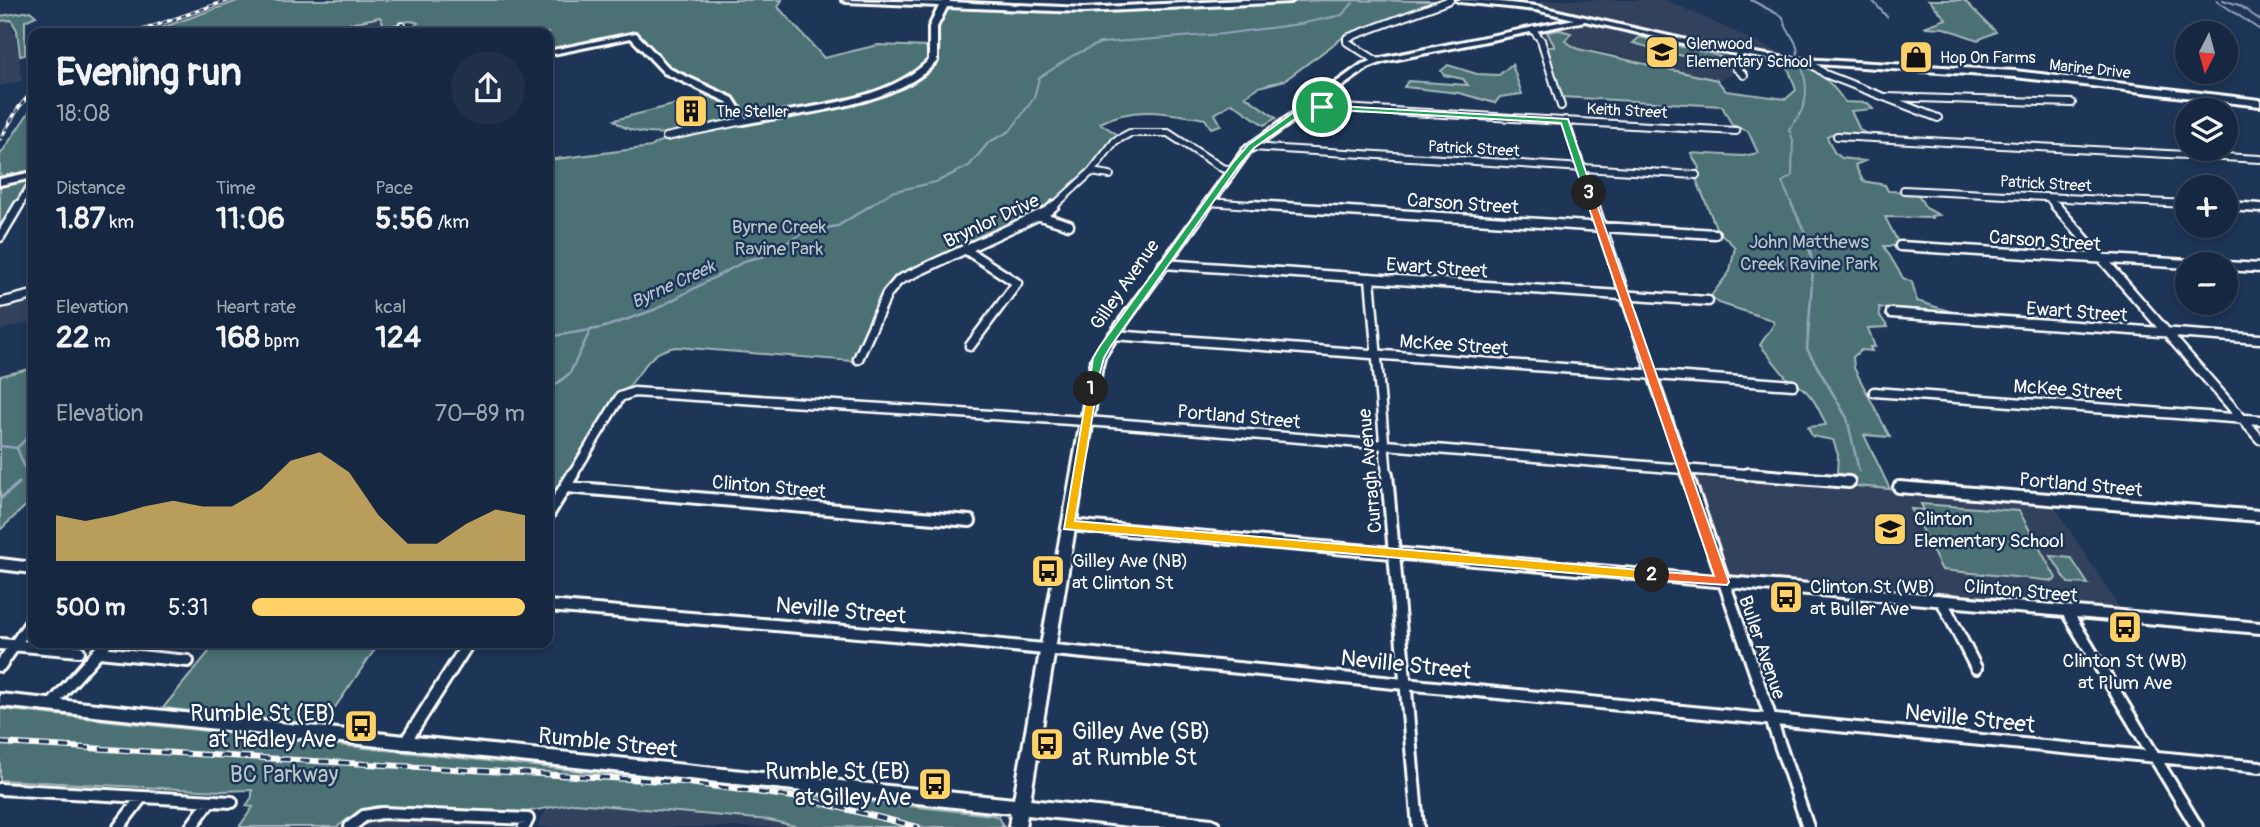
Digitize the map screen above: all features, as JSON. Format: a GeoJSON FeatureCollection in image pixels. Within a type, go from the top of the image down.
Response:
{"type":"FeatureCollection","features":[{"type":"Feature","properties":{"kind":"street"},"geometry":{"type":"LineString","coordinates":[[846,0],[1061,6],[1211,0]]}},
{"type":"Feature","properties":{"kind":"street"},"geometry":{"type":"LineString","coordinates":[[930,0],[1084,10],[1290,0]]}},
{"type":"Feature","properties":{"kind":"street"},"geometry":{"type":"LineString","coordinates":[[1377,61],[1348,42],[1347,38],[1450,0]]}},
{"type":"Feature","properties":{"kind":"street","name":"Marine Drive"},"geometry":{"type":"LineString","coordinates":[[1460,0],[1556,12],[1740,53],[1809,62],[1991,72],[2260,103]]}},
{"type":"Feature","properties":{"kind":"street"},"geometry":{"type":"LineString","coordinates":[[666,136],[878,93],[915,79],[928,68],[934,58],[933,27],[945,2]]}},
{"type":"Feature","properties":{"kind":"street"},"geometry":{"type":"LineString","coordinates":[[1556,12],[1563,17],[1563,24]]}},
{"type":"Feature","properties":{"kind":"street","name":"Gilley Avenue"},"geometry":{"type":"LineString","coordinates":[[1017,827],[1097,362],[1113,335],[1231,170],[1251,147],[1308,106],[1377,61],[1585,19]]}},
{"type":"Feature","properties":{"kind":"street"},"geometry":{"type":"LineString","coordinates":[[1533,30],[1541,40],[1561,106]]}},
{"type":"Feature","properties":{"kind":"street"},"geometry":{"type":"LineString","coordinates":[[553,52],[630,34],[667,71],[730,100],[743,121]]}},
{"type":"Feature","properties":{"kind":"street"},"geometry":{"type":"LineString","coordinates":[[1740,53],[1736,68],[1744,75]]}},
{"type":"Feature","properties":{"kind":"street"},"geometry":{"type":"LineString","coordinates":[[1809,62],[1825,74],[1938,118]]}},
{"type":"Feature","properties":{"kind":"street"},"geometry":{"type":"LineString","coordinates":[[1886,97],[2072,103]]}},
{"type":"Feature","properties":{"kind":"street","name":"Keith Street"},"geometry":{"type":"LineString","coordinates":[[1308,106],[1735,131]]}},
{"type":"Feature","properties":{"kind":"street","name":"Buller Avenue"},"geometry":{"type":"LineString","coordinates":[[1565,120],[1808,827]]}},
{"type":"Feature","properties":{"kind":"street","name":"Brynlor Drive"},"geometry":{"type":"LineString","coordinates":[[858,359],[894,285],[910,274],[1040,216],[1091,172],[1118,139],[1146,131],[1168,133],[1222,168],[1231,170]]}},
{"type":"Feature","properties":{"kind":"street"},"geometry":{"type":"LineString","coordinates":[[1837,136],[2260,159]]}},
{"type":"Feature","properties":{"kind":"street","name":"Patrick Street"},"geometry":{"type":"LineString","coordinates":[[1251,147],[1696,175]]}},
{"type":"Feature","properties":{"kind":"street"},"geometry":{"type":"LineString","coordinates":[[1091,172],[1110,175]]}},
{"type":"Feature","properties":{"kind":"street"},"geometry":{"type":"LineString","coordinates":[[0,181],[28,176]]}},
{"type":"Feature","properties":{"kind":"street"},"geometry":{"type":"LineString","coordinates":[[0,237],[28,190]]}},
{"type":"Feature","properties":{"kind":"street","name":"Patrick Street"},"geometry":{"type":"LineString","coordinates":[[1904,190],[2175,203]]}},
{"type":"Feature","properties":{"kind":"street"},"geometry":{"type":"LineString","coordinates":[[2049,198],[2260,439]]}},
{"type":"Feature","properties":{"kind":"street","name":"Carson Street"},"geometry":{"type":"LineString","coordinates":[[1209,202],[1715,234]]}},
{"type":"Feature","properties":{"kind":"street"},"geometry":{"type":"LineString","coordinates":[[2238,207],[2260,208]]}},
{"type":"Feature","properties":{"kind":"street"},"geometry":{"type":"LineString","coordinates":[[1040,216],[1069,225]]}},
{"type":"Feature","properties":{"kind":"street","name":"Carson Street"},"geometry":{"type":"LineString","coordinates":[[1900,246],[2175,263]]}},
{"type":"Feature","properties":{"kind":"street"},"geometry":{"type":"LineString","coordinates":[[966,250],[1017,283],[970,346]]}},
{"type":"Feature","properties":{"kind":"street","name":"Ewart Street"},"geometry":{"type":"LineString","coordinates":[[1164,264],[1708,301]]}},
{"type":"Feature","properties":{"kind":"street"},"geometry":{"type":"LineString","coordinates":[[2238,267],[2260,268]]}},
{"type":"Feature","properties":{"kind":"street","name":"Curragh Avenue"},"geometry":{"type":"LineString","coordinates":[[1370,278],[1418,827]]}},
{"type":"Feature","properties":{"kind":"street"},"geometry":{"type":"LineString","coordinates":[[0,303],[28,296]]}},
{"type":"Feature","properties":{"kind":"street","name":"Ewart Street"},"geometry":{"type":"LineString","coordinates":[[1891,313],[2260,339]]}},
{"type":"Feature","properties":{"kind":"street","name":"McKee Street"},"geometry":{"type":"LineString","coordinates":[[1113,335],[1793,385]]}},
{"type":"Feature","properties":{"kind":"street","name":"McKee Street"},"geometry":{"type":"LineString","coordinates":[[1874,392],[2260,420]]}},
{"type":"Feature","properties":{"kind":"street","name":"Portland Street"},"geometry":{"type":"LineString","coordinates":[[566,486],[626,393],[1086,421],[1849,482]]}},
{"type":"Feature","properties":{"kind":"street"},"geometry":{"type":"LineString","coordinates":[[553,507],[566,486]]}},
{"type":"Feature","properties":{"kind":"street","name":"Clinton Street"},"geometry":{"type":"LineString","coordinates":[[566,486],[970,521]]}},
{"type":"Feature","properties":{"kind":"street","name":"Portland Street"},"geometry":{"type":"LineString","coordinates":[[1899,487],[2260,516]]}},
{"type":"Feature","properties":{"kind":"street","name":"Clinton Street"},"geometry":{"type":"LineString","coordinates":[[1069,525],[2260,628]]}},
{"type":"Feature","properties":{"kind":"street"},"geometry":{"type":"LineString","coordinates":[[0,564],[28,567]]}},
{"type":"Feature","properties":{"kind":"street"},"geometry":{"type":"LineString","coordinates":[[1942,601],[1976,668]]}},
{"type":"Feature","properties":{"kind":"street","name":"Neville Street"},"geometry":{"type":"LineString","coordinates":[[553,606],[1047,650],[2260,767]]}},
{"type":"Feature","properties":{"kind":"street"},"geometry":{"type":"LineString","coordinates":[[2067,612],[2197,827]]}},
{"type":"Feature","properties":{"kind":"street"},"geometry":{"type":"LineString","coordinates":[[0,666],[28,627]]}},
{"type":"Feature","properties":{"kind":"street"},"geometry":{"type":"LineString","coordinates":[[0,644],[28,646]]}},
{"type":"Feature","properties":{"kind":"street"},"geometry":{"type":"LineString","coordinates":[[65,648],[79,651]]}},
{"type":"Feature","properties":{"kind":"street"},"geometry":{"type":"LineString","coordinates":[[51,705],[102,648]]}},
{"type":"Feature","properties":{"kind":"street"},"geometry":{"type":"LineString","coordinates":[[404,744],[465,648]]}},
{"type":"Feature","properties":{"kind":"street"},"geometry":{"type":"LineString","coordinates":[[99,652],[188,662]]}},
{"type":"Feature","properties":{"kind":"street","name":"Rumble Street"},"geometry":{"type":"LineString","coordinates":[[0,700],[1212,827]]}},
{"type":"Feature","properties":{"kind":"street"},"geometry":{"type":"LineString","coordinates":[[0,789],[232,802]]}},
{"type":"Feature","properties":{"kind":"street"},"geometry":{"type":"LineString","coordinates":[[119,827],[141,798]]}},
{"type":"Feature","properties":{"kind":"street"},"geometry":{"type":"LineString","coordinates":[[191,827],[210,801]]}},
{"type":"Feature","properties":{"kind":"street"},"geometry":{"type":"LineString","coordinates":[[350,827],[364,816],[382,813],[526,823]]}},
{"type":"Feature","properties":{"kind":"shaded area"},"geometry":{"type":"Polygon","coordinates":[[[1543,0],[1666,0],[1791,58],[1712,45],[1538,6],[1543,0]]]}},
{"type":"Feature","properties":{"kind":"shaded area"},"geometry":{"type":"Polygon","coordinates":[[[380,17],[390,28],[328,28],[380,17]]]}},
{"type":"Feature","properties":{"kind":"shaded area"},"geometry":{"type":"Polygon","coordinates":[[[9,21],[15,33],[22,81],[0,86],[0,22],[9,21]]]}},
{"type":"Feature","properties":{"kind":"shaded area","name":"Glenwood Elementary School"},"geometry":{"type":"Polygon","coordinates":[[[1589,22],[1730,53],[1734,56],[1732,75],[1717,80],[1595,50],[1547,47],[1544,30],[1589,22]]]}},
{"type":"Feature","properties":{"kind":"shaded area"},"geometry":{"type":"Polygon","coordinates":[[[28,299],[28,322],[0,330],[0,307],[28,299]]]}},
{"type":"Feature","properties":{"kind":"shaded area","name":"Clinton Elementary School"},"geometry":{"type":"Polygon","coordinates":[[[1703,474],[2052,503],[2123,613],[1739,579],[1726,571],[1694,481],[1695,476],[1703,474]]]}},
{"type":"Feature","properties":{"kind":"shaded area"},"geometry":{"type":"Polygon","coordinates":[[[575,803],[769,820],[799,827],[537,827],[546,810],[575,803]]]}},
{"type":"Feature","properties":{"kind":"shaded area"},"geometry":{"type":"Polygon","coordinates":[[[369,820],[500,827],[360,827],[369,820]]]}},
{"type":"Feature","properties":{"kind":"green space"},"geometry":{"type":"Polygon","coordinates":[[[240,0],[782,0],[778,7],[824,58],[878,45],[929,47],[929,57],[918,70],[900,82],[876,91],[821,105],[752,116],[746,114],[729,94],[674,71],[634,32],[553,50],[553,28],[412,28],[418,23],[409,21],[384,25],[380,17],[328,28],[161,28],[240,0]]]}},
{"type":"Feature","properties":{"kind":"green space","name":"Byrne Creek Ravine Park"},"geometry":{"type":"Polygon","coordinates":[[[1323,0],[1443,1],[1345,36],[1285,80],[1259,87],[1245,96],[1276,118],[1264,125],[1232,103],[1215,114],[1221,125],[1211,128],[1205,119],[1152,112],[1126,114],[1100,123],[1118,135],[1087,171],[1051,205],[1023,221],[907,272],[885,288],[852,361],[676,347],[660,352],[648,361],[628,387],[616,397],[553,497],[553,159],[651,147],[658,142],[904,88],[924,76],[936,64],[939,53],[939,23],[941,17],[953,8],[1076,12],[1323,0]]]}},
{"type":"Feature","properties":{"kind":"green space"},"geometry":{"type":"Polygon","coordinates":[[[1929,0],[1964,0],[1996,32],[1978,40],[1944,28],[1924,27],[1946,19],[1929,0]]]}},
{"type":"Feature","properties":{"kind":"green space"},"geometry":{"type":"Polygon","coordinates":[[[30,11],[36,16],[25,21],[25,55],[20,56],[17,30],[11,20],[0,21],[0,16],[30,11]]]}},
{"type":"Feature","properties":{"kind":"green space","name":"John Matthews Creek Ravine Park"},"geometry":{"type":"Polygon","coordinates":[[[1560,30],[1571,33],[1565,41],[1578,49],[1717,80],[1726,91],[1786,99],[1796,90],[1786,62],[1796,64],[1820,74],[1845,102],[1868,103],[1873,109],[1851,111],[1860,130],[1869,135],[1831,134],[1827,137],[1834,152],[1842,158],[1865,161],[1855,165],[1863,181],[1885,185],[1888,191],[1916,192],[1926,208],[1939,215],[1931,216],[1932,218],[1885,217],[1900,246],[1884,246],[1903,278],[1912,282],[1917,301],[1952,312],[1899,311],[1879,307],[1880,316],[1888,327],[1868,328],[1875,347],[1870,347],[1872,351],[1861,350],[1853,357],[1854,368],[1890,437],[1864,435],[1890,489],[1856,486],[1851,478],[1837,473],[1838,455],[1833,440],[1812,436],[1808,427],[1826,425],[1817,405],[1803,388],[1790,382],[1760,345],[1774,324],[1772,320],[1719,303],[1711,296],[1730,271],[1735,247],[1717,230],[1695,176],[1699,168],[1691,153],[1743,156],[1758,153],[1748,131],[1732,125],[1722,106],[1561,97],[1547,47],[1555,47],[1547,32],[1560,30]]]}},
{"type":"Feature","properties":{"kind":"green space"},"geometry":{"type":"Polygon","coordinates":[[[1640,37],[1721,57],[1713,64],[1633,43],[1640,37]]]}},
{"type":"Feature","properties":{"kind":"green space"},"geometry":{"type":"Polygon","coordinates":[[[1512,64],[1522,94],[1500,97],[1495,103],[1459,93],[1404,87],[1408,81],[1468,85],[1463,79],[1444,75],[1441,71],[1448,65],[1477,74],[1499,75],[1512,64]]]}},
{"type":"Feature","properties":{"kind":"green space","name":"The Steller"},"geometry":{"type":"Polygon","coordinates":[[[712,95],[725,102],[733,119],[706,128],[672,133],[639,132],[614,120],[712,95]]]}},
{"type":"Feature","properties":{"kind":"green space"},"geometry":{"type":"Polygon","coordinates":[[[28,113],[28,175],[0,178],[0,155],[28,113]]]}},
{"type":"Feature","properties":{"kind":"green space"},"geometry":{"type":"Polygon","coordinates":[[[27,180],[27,183],[0,227],[0,185],[27,180]]]}},
{"type":"Feature","properties":{"kind":"green space"},"geometry":{"type":"Polygon","coordinates":[[[28,369],[28,504],[0,530],[0,376],[28,369]]]}},
{"type":"Feature","properties":{"kind":"green space"},"geometry":{"type":"Polygon","coordinates":[[[1921,504],[2019,511],[2056,578],[2054,581],[1942,570],[1911,509],[1924,510],[1921,504]]]}},
{"type":"Feature","properties":{"kind":"green space"},"geometry":{"type":"Polygon","coordinates":[[[2051,556],[2071,558],[2088,584],[2068,583],[2051,556]]]}},
{"type":"Feature","properties":{"kind":"green space"},"geometry":{"type":"Polygon","coordinates":[[[212,648],[376,648],[323,725],[163,708],[212,648]]]}},
{"type":"Feature","properties":{"kind":"green space","name":"BC Parkway"},"geometry":{"type":"Polygon","coordinates":[[[0,709],[993,815],[998,817],[1004,827],[799,827],[769,820],[575,803],[520,813],[377,806],[360,810],[337,827],[239,827],[253,807],[246,806],[252,797],[252,790],[221,791],[0,780],[0,709]]]}},
{"type":"Feature","properties":{"kind":"waterway"},"geometry":{"type":"LineString","coordinates":[[1751,0],[1783,17],[1796,44],[1798,56]]}},
{"type":"Feature","properties":{"kind":"waterway"},"geometry":{"type":"LineString","coordinates":[[1872,0],[1887,17]]}},
{"type":"Feature","properties":{"kind":"waterway"},"geometry":{"type":"LineString","coordinates":[[2216,0],[2260,30]]}},
{"type":"Feature","properties":{"kind":"waterway"},"geometry":{"type":"LineString","coordinates":[[2223,0],[2239,5],[2260,20]]}},
{"type":"Feature","properties":{"kind":"waterway","name":"Byrne Creek"},"geometry":{"type":"LineString","coordinates":[[868,207],[891,192],[936,182],[969,166],[989,142],[1010,131],[1034,98],[1039,78],[1072,56],[1100,43],[1223,34],[1300,24],[1342,15],[1353,3]]}},
{"type":"Feature","properties":{"kind":"waterway"},"geometry":{"type":"LineString","coordinates":[[1793,207],[1782,182],[1792,176],[1793,140],[1789,129],[1805,101],[1806,85],[1802,68]]}},
{"type":"Feature","properties":{"kind":"waterway","name":"Byrne Creek"},"geometry":{"type":"LineString","coordinates":[[591,330],[654,310],[747,260],[765,256],[806,231],[838,226],[871,205]]}},
{"type":"Feature","properties":{"kind":"waterway"},"geometry":{"type":"LineString","coordinates":[[1792,205],[1808,239],[1813,269],[1807,349],[1847,418],[1859,471]]}},
{"type":"Feature","properties":{"kind":"waterway","name":"Byrne Creek"},"geometry":{"type":"LineString","coordinates":[[553,336],[591,330]]}},
{"type":"Feature","properties":{"kind":"waterway"},"geometry":{"type":"LineString","coordinates":[[553,387],[570,373],[591,330]]}},
{"type":"Feature","properties":{"kind":"waterway","name":"Byrne Creek"},"geometry":{"type":"LineString","coordinates":[[17,448],[28,437]]}},
{"type":"Feature","properties":{"kind":"waterway","name":"Byrne Creek"},"geometry":{"type":"LineString","coordinates":[[0,446],[17,448]]}},
{"type":"Feature","properties":{"kind":"waterway"},"geometry":{"type":"LineString","coordinates":[[17,448],[26,471]]}},
{"type":"Feature","properties":{"kind":"waterway"},"geometry":{"type":"LineString","coordinates":[[0,499],[19,483]]}},
{"type":"Feature","properties":{"kind":"railway"},"geometry":{"type":"LineString","coordinates":[[148,28],[229,0]]}},
{"type":"Feature","properties":{"kind":"railway"},"geometry":{"type":"LineString","coordinates":[[0,139],[28,97]]}},
{"type":"Feature","properties":{"kind":"railway"},"geometry":{"type":"LineString","coordinates":[[0,743],[681,782],[801,798],[918,827]]}},
{"type":"Feature","properties":{"kind":"place","name":"Glenwood Elementary School"},"geometry":{"type":"Point","coordinates":[1662,52]}},
{"type":"Feature","properties":{"kind":"place","name":"Hop On Farms"},"geometry":{"type":"Point","coordinates":[1916,57]}},
{"type":"Feature","properties":{"kind":"place","name":"The Steller"},"geometry":{"type":"Point","coordinates":[691,111]}},
{"type":"Feature","properties":{"kind":"place","name":"Clinton Elementary School"},"geometry":{"type":"Point","coordinates":[1890,529]}},
{"type":"Feature","properties":{"kind":"place","name":"Gilley Ave (NB) at Clinton St"},"geometry":{"type":"Point","coordinates":[1048,571]}},
{"type":"Feature","properties":{"kind":"place","name":"Clinton St (WB) at Buller Ave"},"geometry":{"type":"Point","coordinates":[1786,597]}},
{"type":"Feature","properties":{"kind":"place","name":"Clinton St (WB) at Plum Ave"},"geometry":{"type":"Point","coordinates":[2125,627]}},
{"type":"Feature","properties":{"kind":"place","name":"Rumble St (EB) at Hedley Ave"},"geometry":{"type":"Point","coordinates":[361,726]}},
{"type":"Feature","properties":{"kind":"place","name":"Gilley Ave (SB) at Rumble St"},"geometry":{"type":"Point","coordinates":[1047,744]}},
{"type":"Feature","properties":{"kind":"place","name":"Rumble St (EB) at Gilley Ave"},"geometry":{"type":"Point","coordinates":[935,784]}},
{"type":"Feature","properties":{"kind":"route"},"geometry":{"type":"LineString","coordinates":[[1308,106],[1322,107],[1565,120],[1723,582],[1069,525],[1098,358],[1247,150],[1308,106]]}}]}
